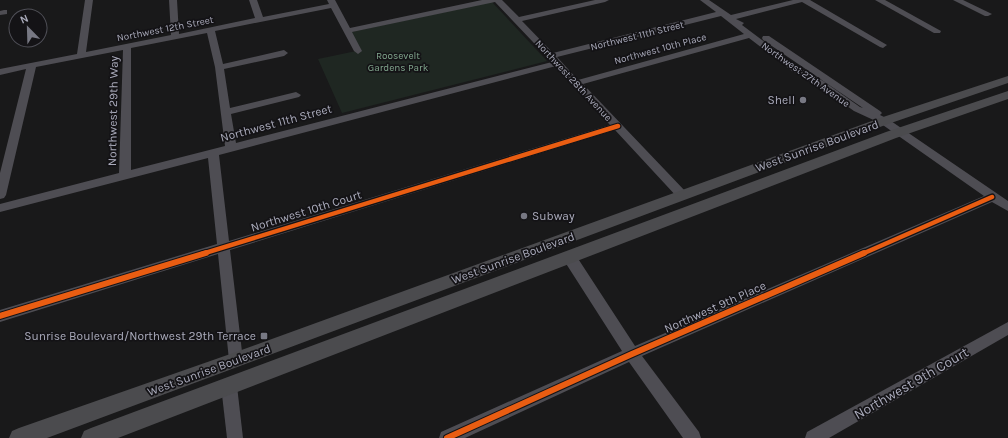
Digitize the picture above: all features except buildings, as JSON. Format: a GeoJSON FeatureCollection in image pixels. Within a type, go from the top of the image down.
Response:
{"type":"FeatureCollection","features":[{"type":"Feature","properties":{"kind":"main road","name":"West Sunrise Boulevard"},"geometry":{"type":"LineString","coordinates":[[19,438],[266,350],[884,121],[1008,79]]}},
{"type":"Feature","properties":{"kind":"main road","name":"West Sunrise Boulevard"},"geometry":{"type":"LineString","coordinates":[[91,438],[570,258],[898,132],[1008,95]]}},
{"type":"Feature","properties":{"kind":"main road"},"geometry":{"type":"LineString","coordinates":[[599,246],[604,238],[612,232],[672,210],[684,198],[682,195]]}},
{"type":"Feature","properties":{"kind":"main road"},"geometry":{"type":"LineString","coordinates":[[229,386],[233,377],[241,367],[266,350]]}},
{"type":"Feature","properties":{"kind":"main road"},"geometry":{"type":"LineString","coordinates":[[187,402],[223,378],[234,367],[236,360]]}},
{"type":"Feature","properties":{"kind":"street"},"geometry":{"type":"LineString","coordinates":[[81,56],[89,0]]}},
{"type":"Feature","properties":{"kind":"street"},"geometry":{"type":"LineString","coordinates":[[173,0],[175,37]]}},
{"type":"Feature","properties":{"kind":"street"},"geometry":{"type":"LineString","coordinates":[[253,0],[260,20]]}},
{"type":"Feature","properties":{"kind":"street"},"geometry":{"type":"LineString","coordinates":[[347,31],[493,0]]}},
{"type":"Feature","properties":{"kind":"street","name":"Northwest 28th Avenue"},"geometry":{"type":"LineString","coordinates":[[498,0],[682,195]]}},
{"type":"Feature","properties":{"kind":"street"},"geometry":{"type":"LineString","coordinates":[[518,20],[605,0]]}},
{"type":"Feature","properties":{"kind":"street","name":"Northwest 27th Avenue"},"geometry":{"type":"LineString","coordinates":[[704,0],[795,69],[820,83],[857,109],[884,121]]}},
{"type":"Feature","properties":{"kind":"street"},"geometry":{"type":"LineString","coordinates":[[803,0],[883,45]]}},
{"type":"Feature","properties":{"kind":"street","name":"Northwest 11th Street"},"geometry":{"type":"LineString","coordinates":[[0,208],[231,148],[554,59],[803,0]]}},
{"type":"Feature","properties":{"kind":"street"},"geometry":{"type":"LineString","coordinates":[[879,0],[937,31]]}},
{"type":"Feature","properties":{"kind":"street"},"geometry":{"type":"LineString","coordinates":[[957,0],[988,14]]}},
{"type":"Feature","properties":{"kind":"street"},"geometry":{"type":"LineString","coordinates":[[332,3],[358,51]]}},
{"type":"Feature","properties":{"kind":"street","name":"Northwest 12th Street"},"geometry":{"type":"LineString","coordinates":[[0,72],[260,20],[332,3]]}},
{"type":"Feature","properties":{"kind":"street","name":"Northwest 27th Avenue"},"geometry":{"type":"LineString","coordinates":[[728,17],[754,29],[818,72],[877,113],[884,121],[898,132],[1008,207]]}},
{"type":"Feature","properties":{"kind":"street"},"geometry":{"type":"LineString","coordinates":[[211,30],[219,67],[231,148]]}},
{"type":"Feature","properties":{"kind":"street","name":"Northwest 10th Place"},"geometry":{"type":"LineString","coordinates":[[576,82],[750,35]]}},
{"type":"Feature","properties":{"kind":"street","name":"Northwest 29th Way"},"geometry":{"type":"LineString","coordinates":[[125,175],[127,46]]}},
{"type":"Feature","properties":{"kind":"street"},"geometry":{"type":"LineString","coordinates":[[219,67],[284,53]]}},
{"type":"Feature","properties":{"kind":"street"},"geometry":{"type":"LineString","coordinates":[[0,196],[32,65]]}},
{"type":"Feature","properties":{"kind":"street"},"geometry":{"type":"LineString","coordinates":[[225,112],[296,96]]}},
{"type":"Feature","properties":{"kind":"street","name":"Northwest 10th Court"},"geometry":{"type":"LineString","coordinates":[[0,316],[618,126]]}},
{"type":"Feature","properties":{"kind":"street"},"geometry":{"type":"LineString","coordinates":[[213,152],[222,247],[236,360]]}},
{"type":"Feature","properties":{"kind":"street","name":"Northwest 9th Place"},"geometry":{"type":"LineString","coordinates":[[447,438],[632,354],[992,197]]}},
{"type":"Feature","properties":{"kind":"street"},"geometry":{"type":"LineString","coordinates":[[570,258],[632,354],[693,438]]}},
{"type":"Feature","properties":{"kind":"street","name":"Northwest 9th Court"},"geometry":{"type":"LineString","coordinates":[[813,438],[1008,328]]}},
{"type":"Feature","properties":{"kind":"street"},"geometry":{"type":"LineString","coordinates":[[229,386],[235,438]]}},
{"type":"Feature","properties":{"kind":"green space","name":"Roosevelt Gardens Park"},"geometry":{"type":"Polygon","coordinates":[[[492,2],[547,61],[342,113],[318,59],[361,50],[351,32],[492,2]]]}},
{"type":"Feature","properties":{"kind":"cycle path"},"geometry":{"type":"LineString","coordinates":[[0,316],[618,126]]}},
{"type":"Feature","properties":{"kind":"cycle path"},"geometry":{"type":"LineString","coordinates":[[447,438],[632,354],[992,197]]}},
{"type":"Feature","properties":{"kind":"place","name":"Shell"},"geometry":{"type":"Point","coordinates":[803,100]}},
{"type":"Feature","properties":{"kind":"place","name":"Subway"},"geometry":{"type":"Point","coordinates":[524,216]}},
{"type":"Feature","properties":{"kind":"place","name":"Sunrise Boulevard/Northwest 29th Terrace"},"geometry":{"type":"Point","coordinates":[264,336]}}]}
